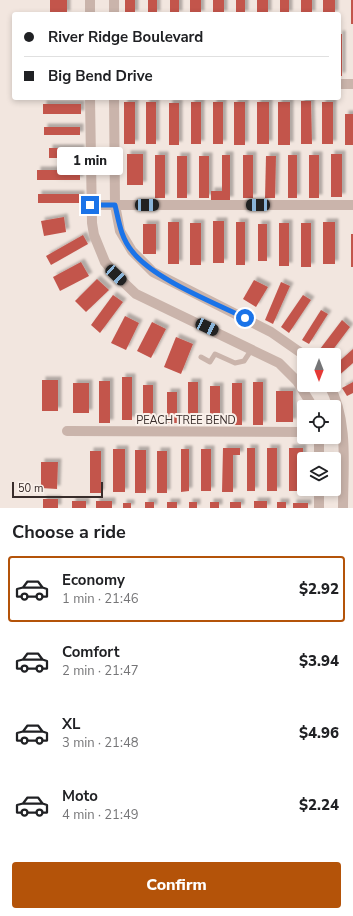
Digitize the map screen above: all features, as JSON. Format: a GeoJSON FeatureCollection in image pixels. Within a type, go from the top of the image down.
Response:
{"type":"FeatureCollection","features":[{"type":"Feature","properties":{"kind":"street"},"geometry":{"type":"LineString","coordinates":[[90,0],[90,12]]}},
{"type":"Feature","properties":{"kind":"street"},"geometry":{"type":"LineString","coordinates":[[114,0],[114,12]]}},
{"type":"Feature","properties":{"kind":"street"},"geometry":{"type":"LineString","coordinates":[[341,84],[353,84]]}},
{"type":"Feature","properties":{"kind":"street"},"geometry":{"type":"LineString","coordinates":[[90,100],[90,205],[94,235],[105,262],[136,294],[279,363],[297,381],[309,400]]}},
{"type":"Feature","properties":{"kind":"street"},"geometry":{"type":"LineString","coordinates":[[114,100],[115,205],[120,231],[132,251],[153,272],[271,332],[297,350]]}},
{"type":"Feature","properties":{"kind":"street"},"geometry":{"type":"LineString","coordinates":[[90,205],[353,205]]}},
{"type":"Feature","properties":{"kind":"street","name":"PEACH TREE BEND"},"geometry":{"type":"LineString","coordinates":[[67,431],[297,432]]}},
{"type":"Feature","properties":{"kind":"street"},"geometry":{"type":"LineString","coordinates":[[339,444],[343,508]]}},
{"type":"Feature","properties":{"kind":"street"},"geometry":{"type":"LineString","coordinates":[[319,496],[319,508]]}},
{"type":"Feature","properties":{"kind":"lane"},"geometry":{"type":"LineString","coordinates":[[201,358],[210,362],[215,354],[235,363],[244,361],[252,349]]}},
{"type":"Feature","properties":{"kind":"building"},"geometry":{"type":"Polygon","coordinates":[[[50,0],[67,0],[67,12],[50,12],[50,0]]]}},
{"type":"Feature","properties":{"kind":"building"},"geometry":{"type":"Polygon","coordinates":[[[125,0],[135,0],[135,12],[125,12],[125,0]]]}},
{"type":"Feature","properties":{"kind":"building"},"geometry":{"type":"Polygon","coordinates":[[[148,0],[157,0],[157,12],[148,12],[148,0]]]}},
{"type":"Feature","properties":{"kind":"building"},"geometry":{"type":"Polygon","coordinates":[[[170,0],[179,0],[179,12],[170,12],[170,0]]]}},
{"type":"Feature","properties":{"kind":"building"},"geometry":{"type":"Polygon","coordinates":[[[190,0],[201,0],[201,12],[190,12],[190,0]]]}},
{"type":"Feature","properties":{"kind":"building"},"geometry":{"type":"Polygon","coordinates":[[[213,0],[224,0],[224,12],[213,12],[213,0]]]}},
{"type":"Feature","properties":{"kind":"building"},"geometry":{"type":"Polygon","coordinates":[[[236,0],[245,0],[245,12],[236,12],[236,0]]]}},
{"type":"Feature","properties":{"kind":"building"},"geometry":{"type":"Polygon","coordinates":[[[257,0],[268,0],[268,12],[257,12],[257,0]]]}},
{"type":"Feature","properties":{"kind":"building"},"geometry":{"type":"Polygon","coordinates":[[[280,0],[289,0],[289,12],[280,12],[280,0]]]}},
{"type":"Feature","properties":{"kind":"building"},"geometry":{"type":"Polygon","coordinates":[[[301,0],[312,0],[312,12],[301,12],[301,0]]]}},
{"type":"Feature","properties":{"kind":"building"},"geometry":{"type":"Polygon","coordinates":[[[323,0],[335,0],[335,12],[323,12],[323,0]]]}},
{"type":"Feature","properties":{"kind":"building"},"geometry":{"type":"Polygon","coordinates":[[[351,0],[353,0],[353,24],[351,24],[351,0]]]}},
{"type":"Feature","properties":{"kind":"building"},"geometry":{"type":"Polygon","coordinates":[[[341,34],[342,34],[341,76],[341,34]]]}},
{"type":"Feature","properties":{"kind":"building"},"geometry":{"type":"Polygon","coordinates":[[[301,101],[311,101],[312,144],[301,144],[301,101]]]}},
{"type":"Feature","properties":{"kind":"building"},"geometry":{"type":"Polygon","coordinates":[[[124,102],[135,102],[135,144],[124,144],[124,102]]]}},
{"type":"Feature","properties":{"kind":"building"},"geometry":{"type":"Polygon","coordinates":[[[146,102],[156,102],[156,144],[146,144],[146,102]]]}},
{"type":"Feature","properties":{"kind":"building"},"geometry":{"type":"Polygon","coordinates":[[[191,102],[201,102],[201,144],[191,144],[191,102]]]}},
{"type":"Feature","properties":{"kind":"building"},"geometry":{"type":"Polygon","coordinates":[[[213,102],[223,102],[223,144],[213,144],[213,102]]]}},
{"type":"Feature","properties":{"kind":"building"},"geometry":{"type":"Polygon","coordinates":[[[234,102],[245,102],[245,145],[234,145],[234,102]]]}},
{"type":"Feature","properties":{"kind":"building"},"geometry":{"type":"Polygon","coordinates":[[[257,102],[269,102],[269,144],[257,144],[257,102]]]}},
{"type":"Feature","properties":{"kind":"building"},"geometry":{"type":"Polygon","coordinates":[[[278,102],[290,102],[290,145],[278,145],[278,102]]]}},
{"type":"Feature","properties":{"kind":"building"},"geometry":{"type":"Polygon","coordinates":[[[322,102],[333,102],[333,144],[322,144],[322,102]]]}},
{"type":"Feature","properties":{"kind":"building"},"geometry":{"type":"Polygon","coordinates":[[[169,103],[179,103],[179,145],[169,145],[169,103]]]}},
{"type":"Feature","properties":{"kind":"building"},"geometry":{"type":"Polygon","coordinates":[[[43,104],[81,104],[81,114],[43,114],[43,104]]]}},
{"type":"Feature","properties":{"kind":"building"},"geometry":{"type":"Polygon","coordinates":[[[345,114],[353,114],[353,145],[345,145],[345,114]]]}},
{"type":"Feature","properties":{"kind":"building"},"geometry":{"type":"Polygon","coordinates":[[[44,127],[80,127],[80,135],[44,135],[44,127]]]}},
{"type":"Feature","properties":{"kind":"building"},"geometry":{"type":"Polygon","coordinates":[[[49,148],[81,148],[81,158],[49,158],[49,148]]]}},
{"type":"Feature","properties":{"kind":"building"},"geometry":{"type":"Polygon","coordinates":[[[127,154],[143,154],[143,185],[127,185],[127,154]]]}},
{"type":"Feature","properties":{"kind":"building"},"geometry":{"type":"Polygon","coordinates":[[[331,154],[342,154],[342,197],[331,197],[331,154]]]}},
{"type":"Feature","properties":{"kind":"building"},"geometry":{"type":"Polygon","coordinates":[[[155,155],[165,155],[165,198],[155,198],[155,155]]]}},
{"type":"Feature","properties":{"kind":"building"},"geometry":{"type":"Polygon","coordinates":[[[222,155],[230,155],[230,200],[211,200],[211,191],[222,191],[222,155]]]}},
{"type":"Feature","properties":{"kind":"building"},"geometry":{"type":"Polygon","coordinates":[[[243,155],[253,155],[253,198],[243,198],[243,155]]]}},
{"type":"Feature","properties":{"kind":"building"},"geometry":{"type":"Polygon","coordinates":[[[288,155],[297,155],[297,198],[288,198],[288,155]]]}},
{"type":"Feature","properties":{"kind":"building"},"geometry":{"type":"Polygon","coordinates":[[[309,155],[319,155],[319,198],[309,198],[309,155]]]}},
{"type":"Feature","properties":{"kind":"building"},"geometry":{"type":"Polygon","coordinates":[[[177,156],[187,156],[187,198],[177,198],[177,156]]]}},
{"type":"Feature","properties":{"kind":"building"},"geometry":{"type":"Polygon","coordinates":[[[199,156],[209,156],[209,198],[199,198],[199,156]]]}},
{"type":"Feature","properties":{"kind":"building"},"geometry":{"type":"Polygon","coordinates":[[[266,156],[276,156],[275,198],[265,198],[266,156]]]}},
{"type":"Feature","properties":{"kind":"building"},"geometry":{"type":"Polygon","coordinates":[[[37,170],[80,170],[80,180],[37,180],[37,170]]]}},
{"type":"Feature","properties":{"kind":"building"},"geometry":{"type":"Polygon","coordinates":[[[38,194],[81,194],[81,203],[38,203],[38,194]]]}},
{"type":"Feature","properties":{"kind":"building"},"geometry":{"type":"Polygon","coordinates":[[[64,217],[66,232],[44,236],[41,221],[64,217]]]}},
{"type":"Feature","properties":{"kind":"building"},"geometry":{"type":"Polygon","coordinates":[[[213,221],[224,221],[224,263],[213,263],[213,221]]]}},
{"type":"Feature","properties":{"kind":"building"},"geometry":{"type":"Polygon","coordinates":[[[168,222],[179,222],[179,264],[168,264],[168,222]]]}},
{"type":"Feature","properties":{"kind":"building"},"geometry":{"type":"Polygon","coordinates":[[[236,222],[245,222],[245,265],[236,265],[236,222]]]}},
{"type":"Feature","properties":{"kind":"building"},"geometry":{"type":"Polygon","coordinates":[[[323,222],[335,222],[335,264],[323,264],[323,222]]]}},
{"type":"Feature","properties":{"kind":"building"},"geometry":{"type":"Polygon","coordinates":[[[190,223],[201,223],[201,265],[190,265],[190,223]]]}},
{"type":"Feature","properties":{"kind":"building"},"geometry":{"type":"Polygon","coordinates":[[[279,223],[289,223],[289,266],[279,266],[279,223]]]}},
{"type":"Feature","properties":{"kind":"building"},"geometry":{"type":"Polygon","coordinates":[[[301,223],[311,223],[311,267],[301,267],[301,223]]]}},
{"type":"Feature","properties":{"kind":"building"},"geometry":{"type":"Polygon","coordinates":[[[143,224],[156,224],[156,254],[143,254],[143,224]]]}},
{"type":"Feature","properties":{"kind":"building"},"geometry":{"type":"Polygon","coordinates":[[[258,224],[267,224],[267,261],[258,261],[258,224]]]}},
{"type":"Feature","properties":{"kind":"building"},"geometry":{"type":"Polygon","coordinates":[[[351,234],[353,234],[353,267],[351,267],[351,234]]]}},
{"type":"Feature","properties":{"kind":"building"},"geometry":{"type":"Polygon","coordinates":[[[83,235],[88,244],[51,265],[46,256],[83,235]]]}},
{"type":"Feature","properties":{"kind":"building"},"geometry":{"type":"Polygon","coordinates":[[[81,262],[89,276],[60,291],[53,277],[81,262]]]}},
{"type":"Feature","properties":{"kind":"building"},"geometry":{"type":"Polygon","coordinates":[[[97,279],[109,290],[86,312],[75,301],[97,279]]]}},
{"type":"Feature","properties":{"kind":"building"},"geometry":{"type":"Polygon","coordinates":[[[254,280],[268,287],[256,307],[243,299],[254,280]]]}},
{"type":"Feature","properties":{"kind":"building"},"geometry":{"type":"Polygon","coordinates":[[[281,282],[290,286],[273,324],[265,320],[281,282]]]}},
{"type":"Feature","properties":{"kind":"building"},"geometry":{"type":"Polygon","coordinates":[[[113,295],[123,302],[100,333],[91,325],[113,295]]]}},
{"type":"Feature","properties":{"kind":"building"},"geometry":{"type":"Polygon","coordinates":[[[303,295],[311,300],[289,333],[281,327],[303,295]]]}},
{"type":"Feature","properties":{"kind":"building"},"geometry":{"type":"Polygon","coordinates":[[[321,310],[328,314],[309,344],[302,340],[321,310]]]}},
{"type":"Feature","properties":{"kind":"building"},"geometry":{"type":"Polygon","coordinates":[[[125,316],[139,323],[126,350],[111,343],[125,316]]]}},
{"type":"Feature","properties":{"kind":"building"},"geometry":{"type":"Polygon","coordinates":[[[342,320],[350,327],[334,348],[321,348],[342,320]]]}},
{"type":"Feature","properties":{"kind":"building"},"geometry":{"type":"Polygon","coordinates":[[[152,322],[166,329],[151,358],[137,351],[152,322]]]}},
{"type":"Feature","properties":{"kind":"building"},"geometry":{"type":"Polygon","coordinates":[[[176,337],[193,344],[181,374],[164,367],[176,337]]]}},
{"type":"Feature","properties":{"kind":"building"},"geometry":{"type":"Polygon","coordinates":[[[353,349],[353,363],[341,374],[341,360],[353,349]]]}},
{"type":"Feature","properties":{"kind":"building"},"geometry":{"type":"Polygon","coordinates":[[[122,377],[132,377],[132,420],[122,420],[122,377]]]}},
{"type":"Feature","properties":{"kind":"building"},"geometry":{"type":"Polygon","coordinates":[[[42,380],[58,380],[58,411],[42,411],[42,380]]]}},
{"type":"Feature","properties":{"kind":"building"},"geometry":{"type":"Polygon","coordinates":[[[99,381],[110,381],[110,423],[99,423],[99,381]]]}},
{"type":"Feature","properties":{"kind":"building"},"geometry":{"type":"Polygon","coordinates":[[[188,382],[198,382],[198,424],[188,424],[188,382]]]}},
{"type":"Feature","properties":{"kind":"building"},"geometry":{"type":"Polygon","coordinates":[[[253,382],[263,382],[263,425],[253,425],[253,382]]]}},
{"type":"Feature","properties":{"kind":"building"},"geometry":{"type":"Polygon","coordinates":[[[353,382],[353,393],[347,396],[342,388],[353,382]]]}},
{"type":"Feature","properties":{"kind":"building"},"geometry":{"type":"Polygon","coordinates":[[[73,383],[89,383],[89,413],[73,413],[73,383]]]}},
{"type":"Feature","properties":{"kind":"building"},"geometry":{"type":"Polygon","coordinates":[[[232,383],[242,383],[242,425],[232,425],[232,383]]]}},
{"type":"Feature","properties":{"kind":"building"},"geometry":{"type":"Polygon","coordinates":[[[143,385],[153,385],[153,423],[143,423],[143,385]]]}},
{"type":"Feature","properties":{"kind":"building"},"geometry":{"type":"Polygon","coordinates":[[[210,386],[220,386],[220,424],[210,424],[210,386]]]}},
{"type":"Feature","properties":{"kind":"building"},"geometry":{"type":"Polygon","coordinates":[[[276,391],[293,391],[293,422],[276,422],[276,391]]]}},
{"type":"Feature","properties":{"kind":"building"},"geometry":{"type":"Polygon","coordinates":[[[167,392],[177,392],[177,423],[167,423],[167,392]]]}},
{"type":"Feature","properties":{"kind":"building"},"geometry":{"type":"Polygon","coordinates":[[[223,448],[240,448],[240,455],[233,455],[233,492],[222,492],[223,448]]]}},
{"type":"Feature","properties":{"kind":"building"},"geometry":{"type":"Polygon","coordinates":[[[247,448],[255,448],[255,491],[247,491],[247,448]]]}},
{"type":"Feature","properties":{"kind":"building"},"geometry":{"type":"Polygon","coordinates":[[[267,448],[277,448],[277,491],[267,491],[267,448]]]}},
{"type":"Feature","properties":{"kind":"building"},"geometry":{"type":"Polygon","coordinates":[[[289,448],[303,448],[303,452],[297,452],[297,491],[289,491],[289,448]]]}},
{"type":"Feature","properties":{"kind":"building"},"geometry":{"type":"Polygon","coordinates":[[[113,449],[125,449],[125,492],[113,492],[113,449]]]}},
{"type":"Feature","properties":{"kind":"building"},"geometry":{"type":"Polygon","coordinates":[[[181,449],[189,449],[189,491],[181,492],[181,449]]]}},
{"type":"Feature","properties":{"kind":"building"},"geometry":{"type":"Polygon","coordinates":[[[201,449],[211,449],[211,491],[201,491],[201,449]]]}},
{"type":"Feature","properties":{"kind":"building"},"geometry":{"type":"Polygon","coordinates":[[[135,450],[146,450],[146,493],[135,493],[135,450]]]}},
{"type":"Feature","properties":{"kind":"building"},"geometry":{"type":"Polygon","coordinates":[[[90,451],[101,451],[101,493],[90,493],[90,451]]]}},
{"type":"Feature","properties":{"kind":"building"},"geometry":{"type":"Polygon","coordinates":[[[157,451],[167,451],[167,493],[157,493],[157,451]]]}},
{"type":"Feature","properties":{"kind":"building"},"geometry":{"type":"Polygon","coordinates":[[[41,462],[58,462],[57,489],[41,488],[41,462]]]}},
{"type":"Feature","properties":{"kind":"building"},"geometry":{"type":"Polygon","coordinates":[[[43,499],[58,499],[58,508],[43,508],[43,499]]]}},
{"type":"Feature","properties":{"kind":"building"},"geometry":{"type":"Polygon","coordinates":[[[72,501],[86,501],[86,508],[72,508],[72,501]]]}},
{"type":"Feature","properties":{"kind":"building"},"geometry":{"type":"Polygon","coordinates":[[[96,501],[112,501],[112,508],[96,508],[96,501]]]}},
{"type":"Feature","properties":{"kind":"building"},"geometry":{"type":"Polygon","coordinates":[[[254,501],[267,501],[267,508],[254,508],[254,501]]]}},
{"type":"Feature","properties":{"kind":"building"},"geometry":{"type":"Polygon","coordinates":[[[145,502],[154,502],[154,508],[145,508],[145,502]]]}},
{"type":"Feature","properties":{"kind":"building"},"geometry":{"type":"Polygon","coordinates":[[[167,502],[177,502],[177,508],[167,508],[167,502]]]}},
{"type":"Feature","properties":{"kind":"building"},"geometry":{"type":"Polygon","coordinates":[[[189,502],[197,502],[197,508],[189,508],[189,502]]]}},
{"type":"Feature","properties":{"kind":"building"},"geometry":{"type":"Polygon","coordinates":[[[210,502],[219,502],[219,508],[210,508],[210,502]]]}},
{"type":"Feature","properties":{"kind":"building"},"geometry":{"type":"Polygon","coordinates":[[[230,502],[241,502],[241,508],[230,508],[230,502]]]}},
{"type":"Feature","properties":{"kind":"building"},"geometry":{"type":"Polygon","coordinates":[[[277,502],[286,502],[286,508],[277,508],[277,502]]]}},
{"type":"Feature","properties":{"kind":"building"},"geometry":{"type":"Polygon","coordinates":[[[123,503],[131,503],[131,508],[123,508],[123,503]]]}},
{"type":"Feature","properties":{"kind":"building"},"geometry":{"type":"Polygon","coordinates":[[[293,503],[308,503],[308,508],[293,508],[293,503]]]}},
{"type":"Feature","properties":{"kind":"route"},"geometry":{"type":"LineString","coordinates":[[90,205],[115,205],[120,231],[132,251],[153,272],[245,318]]}}]}
